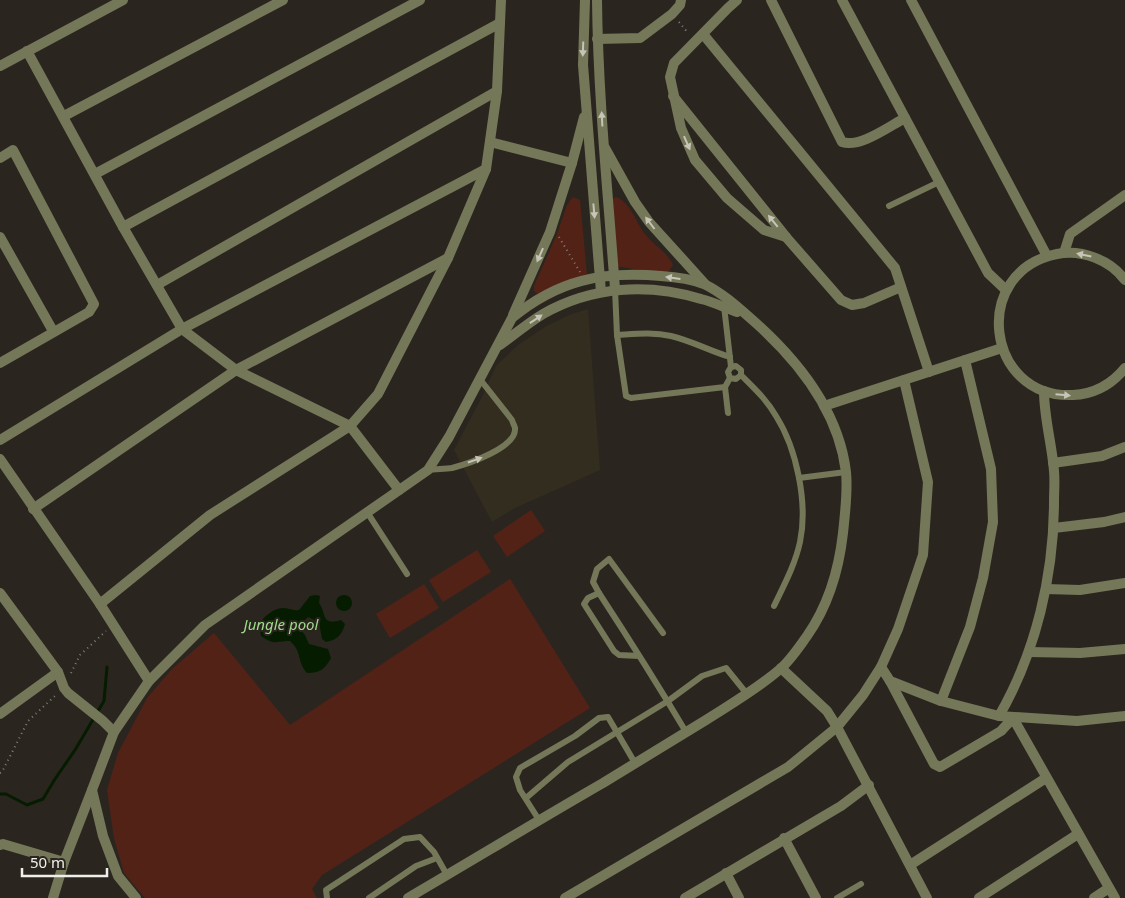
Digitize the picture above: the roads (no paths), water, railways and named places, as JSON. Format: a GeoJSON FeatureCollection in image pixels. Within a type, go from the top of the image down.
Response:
{"type":"FeatureCollection","features":[{"type":"Feature","properties":{"kind":"street"},"geometry":{"type":"LineString","coordinates":[[0,66],[123,0]]}},
{"type":"Feature","properties":{"kind":"street"},"geometry":{"type":"LineString","coordinates":[[64,116],[283,0]]}},
{"type":"Feature","properties":{"kind":"street"},"geometry":{"type":"LineString","coordinates":[[95,174],[420,0]]}},
{"type":"Feature","properties":{"kind":"street"},"geometry":{"type":"LineString","coordinates":[[100,604],[210,515],[350,426],[378,394],[448,258],[486,169],[497,91],[501,0]]}},
{"type":"Feature","properties":{"kind":"street"},"geometry":{"type":"LineString","coordinates":[[585,0],[583,65],[601,292]]}},
{"type":"Feature","properties":{"kind":"street"},"geometry":{"type":"LineString","coordinates":[[597,0],[597,39],[603,144],[615,290]]}},
{"type":"Feature","properties":{"kind":"street"},"geometry":{"type":"LineString","coordinates":[[597,39],[640,38],[672,14],[680,5],[681,0]]}},
{"type":"Feature","properties":{"kind":"street"},"geometry":{"type":"LineString","coordinates":[[737,0],[674,63],[670,77],[673,96],[681,128],[695,160],[727,198],[764,230],[786,237]]}},
{"type":"Feature","properties":{"kind":"street"},"geometry":{"type":"LineString","coordinates":[[771,0],[842,142],[848,144],[860,142],[905,118]]}},
{"type":"Feature","properties":{"kind":"street"},"geometry":{"type":"LineString","coordinates":[[842,0],[988,273],[1006,290]]}},
{"type":"Feature","properties":{"kind":"street"},"geometry":{"type":"LineString","coordinates":[[911,0],[1047,256]]}},
{"type":"Feature","properties":{"kind":"street"},"geometry":{"type":"LineString","coordinates":[[123,227],[500,23]]}},
{"type":"Feature","properties":{"kind":"street"},"geometry":{"type":"LineString","coordinates":[[703,34],[895,268],[929,372]]}},
{"type":"Feature","properties":{"kind":"street"},"geometry":{"type":"LineString","coordinates":[[27,51],[123,227],[182,329],[236,370],[350,426],[399,490]]}},
{"type":"Feature","properties":{"kind":"street"},"geometry":{"type":"LineString","coordinates":[[157,284],[497,91]]}},
{"type":"Feature","properties":{"kind":"street"},"geometry":{"type":"LineString","coordinates":[[673,96],[786,237],[841,300],[852,305],[864,303],[901,287]]}},
{"type":"Feature","properties":{"kind":"street"},"geometry":{"type":"LineString","coordinates":[[53,898],[64,862],[114,732],[149,681],[205,625],[428,470],[449,437],[512,318],[550,232],[572,163],[586,109]]}},
{"type":"Feature","properties":{"kind":"street"},"geometry":{"type":"LineString","coordinates":[[490,142],[572,163]]}},
{"type":"Feature","properties":{"kind":"street"},"geometry":{"type":"LineString","coordinates":[[408,898],[635,764],[747,694],[781,668],[809,633],[828,596],[841,556],[846,506],[846,472],[838,440],[824,406],[794,361],[775,341],[746,315],[725,303],[648,222],[603,144]]}},
{"type":"Feature","properties":{"kind":"street"},"geometry":{"type":"LineString","coordinates":[[0,158],[13,150],[94,304],[89,312],[0,363]]}},
{"type":"Feature","properties":{"kind":"street"},"geometry":{"type":"LineString","coordinates":[[0,440],[182,329],[486,169]]}},
{"type":"Feature","properties":{"kind":"street"},"geometry":{"type":"LineString","coordinates":[[1064,252],[1070,234],[1125,195]]}},
{"type":"Feature","properties":{"kind":"street"},"geometry":{"type":"LineString","coordinates":[[0,237],[53,332]]}},
{"type":"Feature","properties":{"kind":"street"},"geometry":{"type":"LineString","coordinates":[[1125,280],[1107,263],[1086,254],[1064,252],[1047,256],[1031,264],[1017,275],[1006,290],[1000,304],[998,319],[998,334],[1009,362],[1018,374],[1030,384],[1044,391],[1063,396],[1083,395],[1101,388],[1117,378],[1125,368]]}},
{"type":"Feature","properties":{"kind":"street"},"geometry":{"type":"LineString","coordinates":[[33,509],[236,370],[448,258]]}},
{"type":"Feature","properties":{"kind":"street"},"geometry":{"type":"LineString","coordinates":[[512,318],[528,305],[565,286],[600,276],[636,274],[674,277],[706,285]]}},
{"type":"Feature","properties":{"kind":"street"},"geometry":{"type":"LineString","coordinates":[[497,347],[549,311],[601,292],[642,289],[669,291],[725,303]]}},
{"type":"Feature","properties":{"kind":"street"},"geometry":{"type":"LineString","coordinates":[[824,406],[1002,348]]}},
{"type":"Feature","properties":{"kind":"street"},"geometry":{"type":"LineString","coordinates":[[941,701],[970,627],[983,578],[993,522],[991,469],[965,360]]}},
{"type":"Feature","properties":{"kind":"street"},"geometry":{"type":"LineString","coordinates":[[565,898],[788,767],[837,727],[863,695],[881,666],[898,629],[923,555],[928,482],[904,380]]}},
{"type":"Feature","properties":{"kind":"street"},"geometry":{"type":"LineString","coordinates":[[999,716],[1008,702],[1029,652],[1046,589],[1054,528],[1053,463],[1044,408],[1044,391]]}},
{"type":"Feature","properties":{"kind":"street"},"geometry":{"type":"LineString","coordinates":[[1053,463],[1102,456],[1125,447]]}},
{"type":"Feature","properties":{"kind":"street"},"geometry":{"type":"LineString","coordinates":[[0,459],[100,604],[149,681]]}},
{"type":"Feature","properties":{"kind":"street"},"geometry":{"type":"LineString","coordinates":[[1054,528],[1104,522],[1125,517]]}},
{"type":"Feature","properties":{"kind":"street"},"geometry":{"type":"LineString","coordinates":[[1046,589],[1080,590],[1125,583]]}},
{"type":"Feature","properties":{"kind":"street"},"geometry":{"type":"LineString","coordinates":[[0,593],[58,672],[66,690],[114,732]]}},
{"type":"Feature","properties":{"kind":"street"},"geometry":{"type":"LineString","coordinates":[[1029,652],[1080,654],[1125,649]]}},
{"type":"Feature","properties":{"kind":"street"},"geometry":{"type":"LineString","coordinates":[[881,666],[934,764],[940,767],[1001,731],[1013,718]]}},
{"type":"Feature","properties":{"kind":"street"},"geometry":{"type":"LineString","coordinates":[[781,668],[827,711],[869,785],[927,898]]}},
{"type":"Feature","properties":{"kind":"street"},"geometry":{"type":"LineString","coordinates":[[0,714],[58,672]]}},
{"type":"Feature","properties":{"kind":"street"},"geometry":{"type":"LineString","coordinates":[[890,681],[941,701],[999,716],[1078,721],[1125,716]]}},
{"type":"Feature","properties":{"kind":"street"},"geometry":{"type":"LineString","coordinates":[[1013,718],[1115,898]]}},
{"type":"Feature","properties":{"kind":"street"},"geometry":{"type":"LineString","coordinates":[[910,865],[1046,778]]}},
{"type":"Feature","properties":{"kind":"street"},"geometry":{"type":"LineString","coordinates":[[684,898],[841,806],[869,785]]}},
{"type":"Feature","properties":{"kind":"street"},"geometry":{"type":"LineString","coordinates":[[92,790],[103,836],[118,876],[136,898]]}},
{"type":"Feature","properties":{"kind":"street"},"geometry":{"type":"LineString","coordinates":[[979,898],[1078,834]]}},
{"type":"Feature","properties":{"kind":"street"},"geometry":{"type":"LineString","coordinates":[[784,838],[816,898]]}},
{"type":"Feature","properties":{"kind":"street"},"geometry":{"type":"LineString","coordinates":[[0,845],[3,844],[64,862]]}},
{"type":"Feature","properties":{"kind":"street"},"geometry":{"type":"LineString","coordinates":[[726,873],[739,898]]}},
{"type":"Feature","properties":{"kind":"street"},"geometry":{"type":"LineString","coordinates":[[1094,898],[1109,888]]}},
{"type":"Feature","properties":{"kind":"lane"},"geometry":{"type":"LineString","coordinates":[[889,206],[939,182]]}},
{"type":"Feature","properties":{"kind":"lane"},"geometry":{"type":"LineString","coordinates":[[615,290],[616,335],[626,396],[631,398],[725,387]]}},
{"type":"Feature","properties":{"kind":"lane"},"geometry":{"type":"LineString","coordinates":[[725,303],[731,367],[728,372],[730,378],[725,387],[728,413]]}},
{"type":"Feature","properties":{"kind":"lane"},"geometry":{"type":"LineString","coordinates":[[616,335],[651,334],[670,336],[730,357]]}},
{"type":"Feature","properties":{"kind":"lane"},"geometry":{"type":"LineString","coordinates":[[731,367],[736,366],[740,370],[741,375],[762,396],[776,416],[790,445],[799,478],[802,509],[800,541],[792,569],[774,606]]}},
{"type":"Feature","properties":{"kind":"lane"},"geometry":{"type":"LineString","coordinates":[[730,378],[736,379],[741,375]]}},
{"type":"Feature","properties":{"kind":"lane"},"geometry":{"type":"LineString","coordinates":[[428,470],[452,468],[482,458],[509,441],[514,434],[515,427],[512,420],[479,378]]}},
{"type":"Feature","properties":{"kind":"lane"},"geometry":{"type":"LineString","coordinates":[[799,478],[846,472]]}},
{"type":"Feature","properties":{"kind":"lane"},"geometry":{"type":"LineString","coordinates":[[367,512],[407,574]]}},
{"type":"Feature","properties":{"kind":"lane"},"geometry":{"type":"LineString","coordinates":[[663,633],[609,559],[597,569],[593,582],[599,593],[686,732]]}},
{"type":"Feature","properties":{"kind":"lane"},"geometry":{"type":"LineString","coordinates":[[599,593],[588,598],[584,604],[618,655],[639,656]]}},
{"type":"Feature","properties":{"kind":"lane"},"geometry":{"type":"LineString","coordinates":[[526,798],[568,762],[668,701],[702,676],[726,668],[747,694]]}},
{"type":"Feature","properties":{"kind":"lane"},"geometry":{"type":"LineString","coordinates":[[539,820],[516,778],[520,768],[575,736],[599,718],[608,717],[635,764]]}},
{"type":"Feature","properties":{"kind":"lane"},"geometry":{"type":"LineString","coordinates":[[327,898],[326,890],[404,838],[420,837],[437,858],[447,875]]}},
{"type":"Feature","properties":{"kind":"lane"},"geometry":{"type":"LineString","coordinates":[[369,898],[416,866],[437,858]]}},
{"type":"Feature","properties":{"kind":"lane"},"geometry":{"type":"LineString","coordinates":[[837,898],[860,884]]}},
{"type":"Feature","properties":{"kind":"water"},"geometry":{"type":"Polygon","coordinates":[[[344,595],[352,603],[344,611],[336,603],[344,595]]]}},
{"type":"Feature","properties":{"kind":"water","name":"Jungle pool"},"geometry":{"type":"Polygon","coordinates":[[[310,596],[320,596],[319,603],[327,620],[341,620],[345,624],[339,636],[326,642],[322,639],[319,622],[308,617],[298,627],[305,635],[309,644],[328,649],[331,658],[322,670],[307,673],[294,645],[290,641],[275,642],[261,636],[259,624],[272,611],[283,608],[299,610],[310,596]]]}},
{"type":"Feature","properties":{"kind":"waterway"},"geometry":{"type":"LineString","coordinates":[[0,794],[6,794],[27,805],[43,799],[104,701],[107,667]]}}]}
